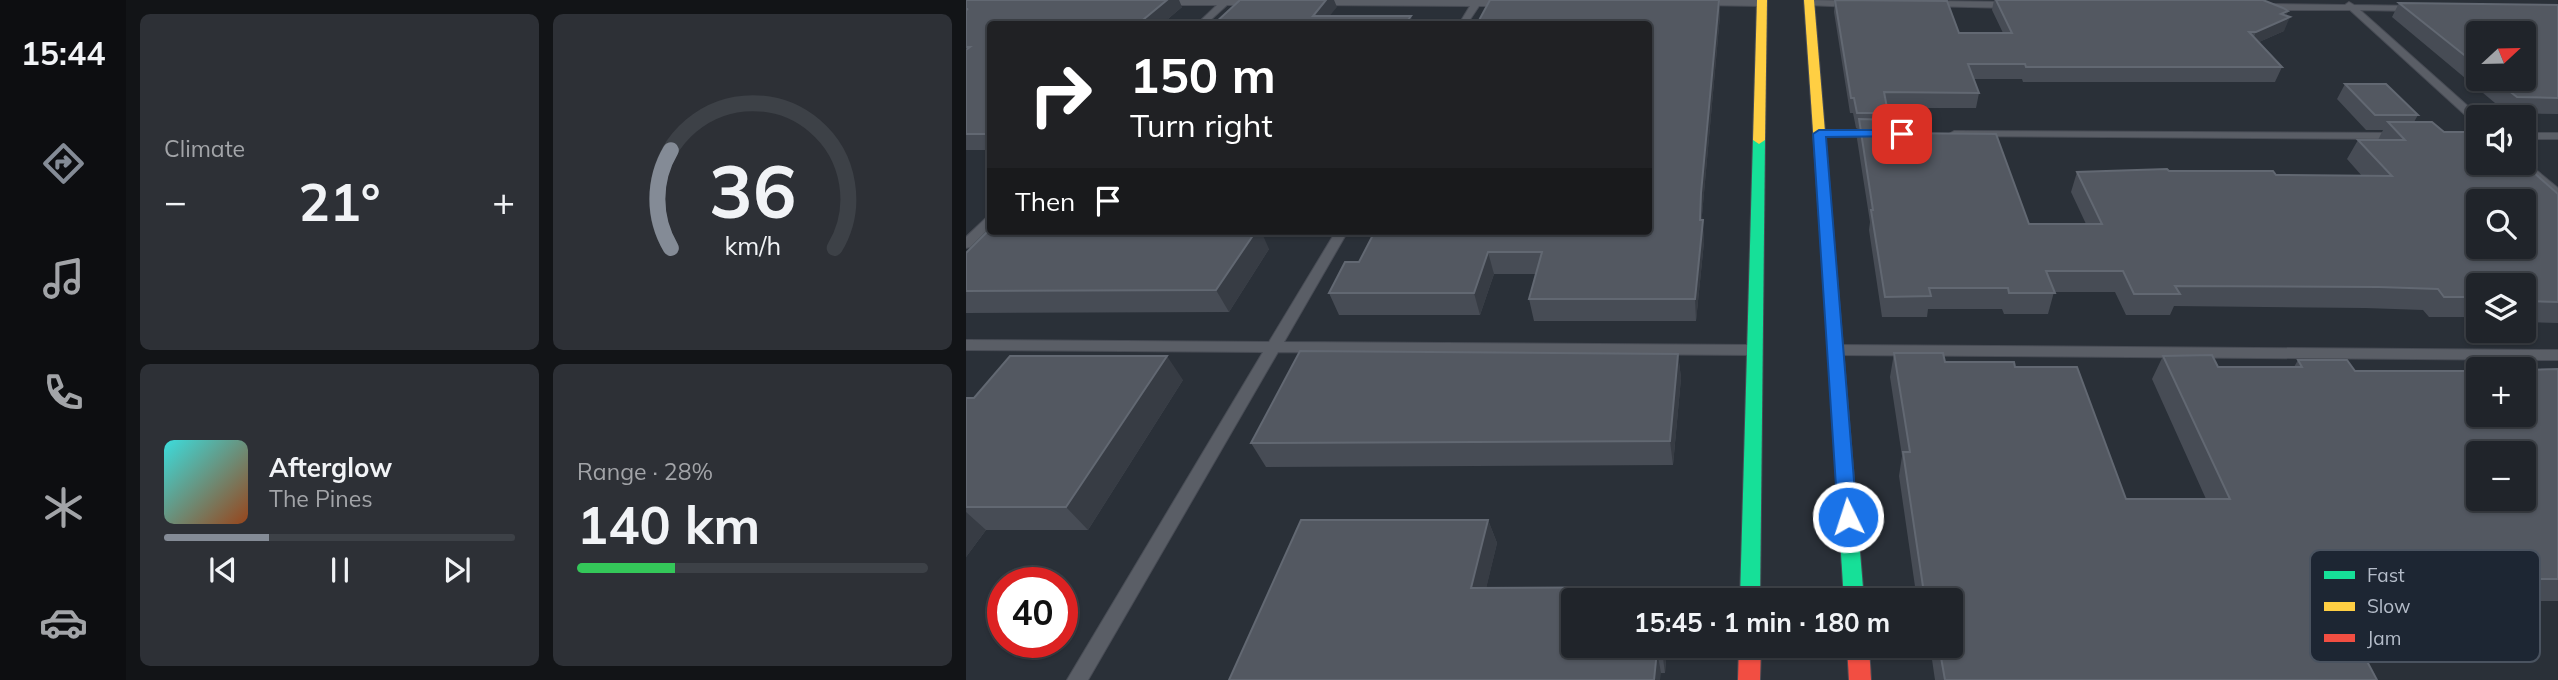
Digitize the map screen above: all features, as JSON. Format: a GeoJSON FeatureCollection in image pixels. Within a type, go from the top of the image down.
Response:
{"type":"FeatureCollection","features":[{"type":"Feature","properties":{"kind":"street"},"geometry":{"type":"LineString","coordinates":[[1750,588],[1762,1]]}},
{"type":"Feature","properties":{"kind":"street"},"geometry":{"type":"LineString","coordinates":[[1810,2],[1853,588]]}},
{"type":"Feature","properties":{"kind":"street"},"geometry":{"type":"LineString","coordinates":[[1749,658],[1749,680]]}},
{"type":"Feature","properties":{"kind":"street"},"geometry":{"type":"LineString","coordinates":[[1858,658],[1860,680]]}},
{"type":"Feature","properties":{"kind":"lane"},"geometry":{"type":"LineString","coordinates":[[2343,0],[2466,110]]}},
{"type":"Feature","properties":{"kind":"lane"},"geometry":{"type":"LineString","coordinates":[[1204,21],[1226,1]]}},
{"type":"Feature","properties":{"kind":"lane"},"geometry":{"type":"LineString","coordinates":[[1694,3],[1762,1]]}},
{"type":"Feature","properties":{"kind":"lane"},"geometry":{"type":"LineString","coordinates":[[1157,2],[1266,2]]}},
{"type":"Feature","properties":{"kind":"lane"},"geometry":{"type":"LineString","coordinates":[[1308,2],[1517,3]]}},
{"type":"Feature","properties":{"kind":"lane"},"geometry":{"type":"LineString","coordinates":[[1810,2],[1865,4]]}},
{"type":"Feature","properties":{"kind":"lane"},"geometry":{"type":"LineString","coordinates":[[1465,21],[1476,3]]}},
{"type":"Feature","properties":{"kind":"lane"},"geometry":{"type":"LineString","coordinates":[[1921,4],[2018,5]]}},
{"type":"Feature","properties":{"kind":"lane"},"geometry":{"type":"LineString","coordinates":[[2255,7],[2421,8]]}},
{"type":"Feature","properties":{"kind":"lane"},"geometry":{"type":"LineString","coordinates":[[1819,134],[1888,134]]}},
{"type":"Feature","properties":{"kind":"lane"},"geometry":{"type":"LineString","coordinates":[[1943,134],[2409,136]]}},
{"type":"Feature","properties":{"kind":"lane"},"geometry":{"type":"LineString","coordinates":[[2536,136],[2558,136]]}},
{"type":"Feature","properties":{"kind":"lane"},"geometry":{"type":"LineString","coordinates":[[2536,174],[2558,194]]}},
{"type":"Feature","properties":{"kind":"lane"},"geometry":{"type":"LineString","coordinates":[[966,244],[987,224]]}},
{"type":"Feature","properties":{"kind":"lane"},"geometry":{"type":"LineString","coordinates":[[1077,680],[1340,235]]}},
{"type":"Feature","properties":{"kind":"lane"},"geometry":{"type":"LineString","coordinates":[[966,345],[1755,350]]}},
{"type":"Feature","properties":{"kind":"lane"},"geometry":{"type":"LineString","coordinates":[[1835,350],[2558,355]]}},
{"type":"Feature","properties":{"kind":"building"},"geometry":{"type":"Polygon","coordinates":[[[966,0],[1167,0],[1142,21],[987,21],[987,134],[966,134],[966,50],[970,47],[966,47],[966,0]]]}},
{"type":"Feature","properties":{"kind":"building"},"geometry":{"type":"Polygon","coordinates":[[[1240,0],[1326,0],[1313,16],[1411,16],[1407,21],[1217,21],[1240,0]]]}},
{"type":"Feature","properties":{"kind":"building"},"geometry":{"type":"Polygon","coordinates":[[[1490,0],[1719,0],[1701,193],[1700,220],[1703,220],[1695,299],[1529,299],[1542,252],[1488,252],[1474,293],[1329,293],[1345,262],[1359,262],[1373,235],[1652,235],[1652,21],[1479,21],[1490,0]]]}},
{"type":"Feature","properties":{"kind":"building"},"geometry":{"type":"Polygon","coordinates":[[[1835,0],[1947,1],[1959,33],[2012,33],[1996,0],[2263,0],[2288,11],[2281,14],[2290,17],[2256,32],[2249,32],[2282,67],[2026,67],[2025,64],[1968,64],[1979,93],[1884,92],[1888,113],[1857,113],[1854,98],[1851,98],[1835,0]]]}},
{"type":"Feature","properties":{"kind":"building"},"geometry":{"type":"Polygon","coordinates":[[[2399,3],[2558,5],[2558,98],[2517,97],[2509,91],[2536,91],[2536,21],[2466,21],[2466,56],[2399,3]]]}},
{"type":"Feature","properties":{"kind":"building"},"geometry":{"type":"Polygon","coordinates":[[[2345,84],[2386,84],[2418,115],[2375,115],[2345,84]]]}},
{"type":"Feature","properties":{"kind":"building"},"geometry":{"type":"Polygon","coordinates":[[[1859,119],[1891,120],[1894,133],[1996,134],[2029,224],[2102,224],[2077,172],[2167,169],[2273,171],[2276,175],[2392,176],[2358,140],[2405,140],[2388,122],[2432,122],[2444,132],[2466,132],[2466,175],[2536,175],[2558,194],[2558,302],[2536,301],[2536,273],[2466,273],[2466,297],[2444,297],[2438,289],[2379,287],[2175,286],[2180,294],[2134,294],[2123,271],[2046,271],[2055,293],[2009,293],[2008,288],[1929,288],[1931,296],[1885,297],[1859,119]]]}},
{"type":"Feature","properties":{"kind":"building"},"geometry":{"type":"Polygon","coordinates":[[[987,232],[987,235],[1253,235],[1216,290],[966,291],[966,253],[987,232]]]}},
{"type":"Feature","properties":{"kind":"building"},"geometry":{"type":"Polygon","coordinates":[[[1300,351],[1678,354],[1670,441],[1251,443],[1300,351]]]}},
{"type":"Feature","properties":{"kind":"building"},"geometry":{"type":"Polygon","coordinates":[[[1894,353],[1943,353],[1945,362],[2014,362],[2015,367],[2077,367],[2126,499],[2230,499],[2163,356],[2212,355],[2218,367],[2302,367],[2298,360],[2347,360],[2355,371],[2466,371],[2466,427],[2536,427],[2536,370],[2558,369],[2558,579],[2540,579],[2540,550],[2310,550],[2310,662],[2367,662],[2377,680],[1945,680],[1941,658],[1963,658],[1963,588],[1923,588],[1903,452],[1910,452],[1894,353]]]}},
{"type":"Feature","properties":{"kind":"building"},"geometry":{"type":"Polygon","coordinates":[[[1010,356],[1167,356],[1066,507],[966,507],[966,398],[974,398],[1010,356]]]}},
{"type":"Feature","properties":{"kind":"building"},"geometry":{"type":"Polygon","coordinates":[[[1301,520],[1488,520],[1471,588],[1667,587],[1561,588],[1561,658],[1656,658],[1654,680],[1229,680],[1301,520]]]}},
{"type":"Feature","properties":{"kind":"traffic: fast"},"geometry":{"type":"LineString","coordinates":[[1750,588],[1759,140]]}},
{"type":"Feature","properties":{"kind":"traffic: fast"},"geometry":{"type":"LineString","coordinates":[[1846,492],[1853,588]]}},
{"type":"Feature","properties":{"kind":"traffic: slow"},"geometry":{"type":"LineString","coordinates":[[1759,140],[1762,0]]}},
{"type":"Feature","properties":{"kind":"traffic: slow"},"geometry":{"type":"LineString","coordinates":[[1809,0],[1830,276]]}},
{"type":"Feature","properties":{"kind":"traffic: jam"},"geometry":{"type":"LineString","coordinates":[[1830,276],[1846,492]]}},
{"type":"Feature","properties":{"kind":"traffic: jam"},"geometry":{"type":"LineString","coordinates":[[1749,680],[1750,658]]}},
{"type":"Feature","properties":{"kind":"traffic: jam"},"geometry":{"type":"LineString","coordinates":[[1859,658],[1860,680]]}},
{"type":"Feature","properties":{"kind":"route"},"geometry":{"type":"LineString","coordinates":[[1848,517],[1819,134],[1902,134]]}}]}
